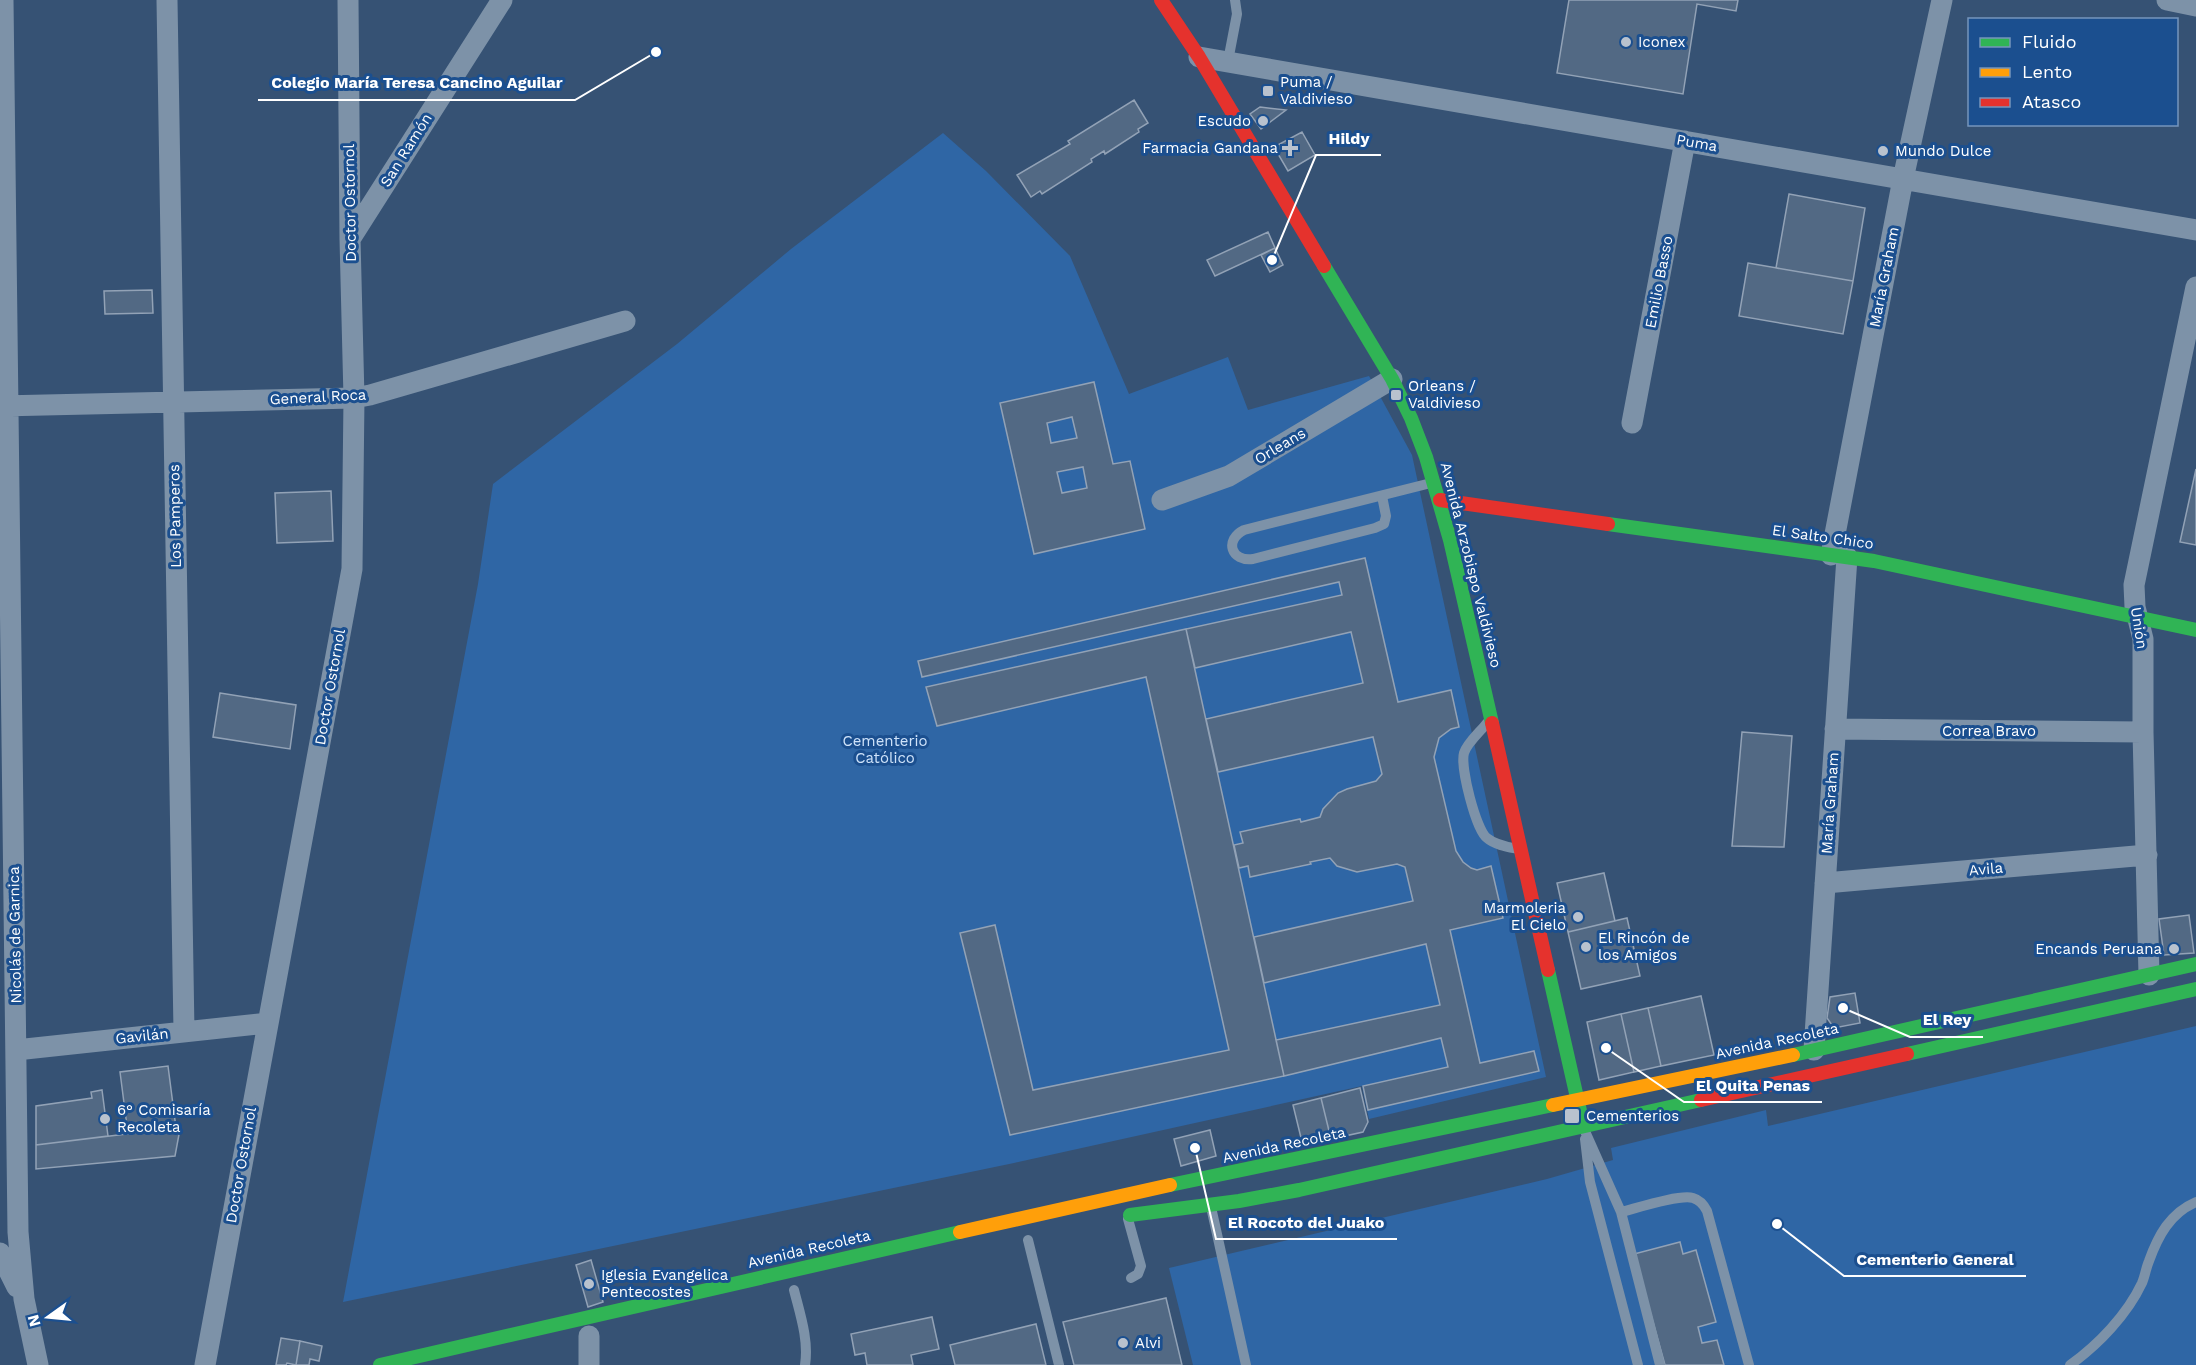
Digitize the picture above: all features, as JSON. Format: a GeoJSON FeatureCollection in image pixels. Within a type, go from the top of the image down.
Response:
{"type":"FeatureCollection","features":[{"type":"Feature","properties":{"kind":"main road","name":"Avenida Arzobispo Valdivieso"},"geometry":{"type":"LineString","coordinates":[[1161,0],[1198,57],[1392,379],[1416,429],[1436,483],[1583,1127]]}},
{"type":"Feature","properties":{"kind":"main road","name":"El Salto Chico"},"geometry":{"type":"LineString","coordinates":[[1440,500],[1839,556],[2196,630]]}},
{"type":"Feature","properties":{"kind":"main road","name":"Avenida Recoleta"},"geometry":{"type":"LineString","coordinates":[[380,1365],[1122,1195],[1272,1166],[1814,1050],[2196,964]]}},
{"type":"Feature","properties":{"kind":"main road"},"geometry":{"type":"LineString","coordinates":[[1122,1217],[1289,1192],[2196,989]]}},
{"type":"Feature","properties":{"kind":"street","name":"Nicolás de Garnica"},"geometry":{"type":"LineString","coordinates":[[3,0],[4,406],[16,1050],[9,1214],[38,1365]]}},
{"type":"Feature","properties":{"kind":"street","name":"Los Pamperos"},"geometry":{"type":"LineString","coordinates":[[167,0],[184,1032]]}},
{"type":"Feature","properties":{"kind":"street","name":"Doctor Ostornol"},"geometry":{"type":"LineString","coordinates":[[205,1365],[352,569],[354,398],[348,0]]}},
{"type":"Feature","properties":{"kind":"street","name":"San Ramón"},"geometry":{"type":"LineString","coordinates":[[350,239],[502,0]]}},
{"type":"Feature","properties":{"kind":"street","name":"María Graham"},"geometry":{"type":"LineString","coordinates":[[1814,1050],[1835,729],[1839,556],[1903,179],[1942,0]]}},
{"type":"Feature","properties":{"kind":"street"},"geometry":{"type":"LineString","coordinates":[[2167,0],[2196,6]]}},
{"type":"Feature","properties":{"kind":"street","name":"Puma"},"geometry":{"type":"LineString","coordinates":[[1198,57],[2196,230]]}},
{"type":"Feature","properties":{"kind":"street","name":"Emilio Basso"},"geometry":{"type":"LineString","coordinates":[[1632,423],[1685,141]]}},
{"type":"Feature","properties":{"kind":"street","name":"Unión"},"geometry":{"type":"LineString","coordinates":[[2149,975],[2143,639],[2135,607],[2134,585],[2192,326],[2196,287]]}},
{"type":"Feature","properties":{"kind":"street","name":"General Roca"},"geometry":{"type":"LineString","coordinates":[[4,406],[354,398],[625,321]]}},
{"type":"Feature","properties":{"kind":"street","name":"Orleans"},"geometry":{"type":"LineString","coordinates":[[1162,500],[1229,476],[1392,379]]}},
{"type":"Feature","properties":{"kind":"street","name":"Correa Bravo"},"geometry":{"type":"LineString","coordinates":[[1835,729],[2143,732]]}},
{"type":"Feature","properties":{"kind":"street","name":"Avila"},"geometry":{"type":"LineString","coordinates":[[1825,884],[2146,855]]}},
{"type":"Feature","properties":{"kind":"street","name":"Gavilán"},"geometry":{"type":"LineString","coordinates":[[16,1050],[268,1023]]}},
{"type":"Feature","properties":{"kind":"street"},"geometry":{"type":"LineString","coordinates":[[0,1253],[24,1299]]}},
{"type":"Feature","properties":{"kind":"street"},"geometry":{"type":"LineString","coordinates":[[589,1336],[589,1365]]}},
{"type":"Feature","properties":{"kind":"lane"},"geometry":{"type":"LineString","coordinates":[[1228,62],[1237,14],[1235,0]]}},
{"type":"Feature","properties":{"kind":"lane"},"geometry":{"type":"LineString","coordinates":[[1382,496],[1386,516],[1384,524],[1375,528],[1245,560],[1237,556],[1233,549],[1232,541],[1237,533],[1244,530],[1382,496],[1436,483]]}},
{"type":"Feature","properties":{"kind":"lane"},"geometry":{"type":"LineString","coordinates":[[1491,718],[1464,752],[1462,764],[1478,826],[1485,838],[1497,844],[1521,850]]}},
{"type":"Feature","properties":{"kind":"lane"},"geometry":{"type":"LineString","coordinates":[[1583,1127],[1621,1212],[1660,1365]]}},
{"type":"Feature","properties":{"kind":"lane"},"geometry":{"type":"LineString","coordinates":[[1583,1127],[1590,1182],[1638,1365]]}},
{"type":"Feature","properties":{"kind":"lane"},"geometry":{"type":"LineString","coordinates":[[1621,1212],[1684,1197],[1702,1203],[1707,1211],[1749,1365]]}},
{"type":"Feature","properties":{"kind":"lane"},"geometry":{"type":"LineString","coordinates":[[2070,1365],[2093,1345],[2127,1308],[2142,1282],[2158,1236],[2176,1214],[2196,1202]]}},
{"type":"Feature","properties":{"kind":"lane"},"geometry":{"type":"LineString","coordinates":[[1210,1204],[1246,1365]]}},
{"type":"Feature","properties":{"kind":"lane"},"geometry":{"type":"LineString","coordinates":[[1122,1217],[1141,1266],[1138,1274],[1131,1278]]}},
{"type":"Feature","properties":{"kind":"lane"},"geometry":{"type":"LineString","coordinates":[[1028,1240],[1059,1365]]}},
{"type":"Feature","properties":{"kind":"lane"},"geometry":{"type":"LineString","coordinates":[[794,1290],[805,1336],[805,1365]]}},
{"type":"Feature","properties":{"kind":"green space","name":"Cementerio Católico"},"geometry":{"type":"Polygon","coordinates":[[[943,133],[986,171],[1070,256],[1129,394],[1228,357],[1248,410],[1369,376],[1412,455],[1546,1077],[1369,1119],[1362,1086],[1014,1163],[343,1302],[478,584],[493,484],[677,344],[791,249],[943,133]]]}},
{"type":"Feature","properties":{"kind":"green space"},"geometry":{"type":"Polygon","coordinates":[[[2196,1026],[2196,1365],[1193,1365],[1169,1268],[1547,1179],[1613,1160],[1611,1148],[1766,1110],[1768,1126],[2196,1026]]]}},
{"type":"Feature","properties":{"kind":"building","name":"Iconex"},"geometry":{"type":"Polygon","coordinates":[[[1569,0],[1738,0],[1736,11],[1697,4],[1683,94],[1557,73],[1569,0]]]}},
{"type":"Feature","properties":{"kind":"building"},"geometry":{"type":"Polygon","coordinates":[[[1134,100],[1148,123],[1138,129],[1139,132],[1105,154],[1104,151],[1091,159],[1092,162],[1042,194],[1040,191],[1031,197],[1017,175],[1070,144],[1068,141],[1134,100]]]}},
{"type":"Feature","properties":{"kind":"building","name":"Escudo"},"geometry":{"type":"Polygon","coordinates":[[[1260,107],[1286,110],[1261,129],[1250,114],[1260,107]]]}},
{"type":"Feature","properties":{"kind":"building"},"geometry":{"type":"Polygon","coordinates":[[[1302,132],[1315,155],[1288,171],[1274,147],[1302,132]]]}},
{"type":"Feature","properties":{"kind":"building"},"geometry":{"type":"Polygon","coordinates":[[[1789,194],[1865,208],[1853,281],[1776,268],[1789,194]]]}},
{"type":"Feature","properties":{"kind":"building"},"geometry":{"type":"Polygon","coordinates":[[[1268,232],[1275,248],[1215,276],[1207,260],[1268,232]]]}},
{"type":"Feature","properties":{"kind":"building"},"geometry":{"type":"Polygon","coordinates":[[[1275,248],[1283,265],[1270,272],[1261,255],[1275,248]]]}},
{"type":"Feature","properties":{"kind":"building"},"geometry":{"type":"Polygon","coordinates":[[[1748,263],[1853,281],[1843,334],[1739,316],[1748,263]]]}},
{"type":"Feature","properties":{"kind":"building"},"geometry":{"type":"Polygon","coordinates":[[[152,290],[153,313],[105,314],[104,291],[152,290]]]}},
{"type":"Feature","properties":{"kind":"building"},"geometry":{"type":"Polygon","coordinates":[[[1094,382],[1113,464],[1130,461],[1145,529],[1034,554],[1000,403],[1094,382]],[[1072,417],[1047,423],[1051,443],[1077,438],[1072,417]],[[1083,467],[1057,472],[1062,493],[1087,488],[1083,467]]]}},
{"type":"Feature","properties":{"kind":"building"},"geometry":{"type":"Polygon","coordinates":[[[2196,469],[2196,545],[2180,542],[2196,469]]]}},
{"type":"Feature","properties":{"kind":"building"},"geometry":{"type":"Polygon","coordinates":[[[331,491],[333,541],[277,543],[275,493],[331,491]]]}},
{"type":"Feature","properties":{"kind":"building"},"geometry":{"type":"Polygon","coordinates":[[[1365,558],[1398,702],[1451,690],[1459,727],[1451,729],[1439,738],[1434,757],[1456,851],[1463,862],[1471,868],[1477,870],[1491,866],[1503,918],[1450,930],[1480,1063],[1534,1051],[1539,1071],[1368,1110],[1363,1086],[1448,1067],[1441,1038],[1284,1076],[1276,1040],[1440,1005],[1426,944],[1264,983],[1254,937],[1413,901],[1405,867],[1397,864],[1357,872],[1337,866],[1330,858],[1250,877],[1248,866],[1239,868],[1234,845],[1243,843],[1240,832],[1320,817],[1323,809],[1338,793],[1376,781],[1382,774],[1373,737],[1218,772],[1206,719],[1363,683],[1351,632],[1195,668],[1186,629],[1342,595],[1339,582],[922,677],[918,661],[1365,558]]]}},
{"type":"Feature","properties":{"kind":"building"},"geometry":{"type":"Polygon","coordinates":[[[1186,629],[1284,1076],[1010,1135],[960,933],[995,925],[1033,1090],[1229,1050],[1146,677],[937,726],[926,687],[1186,629]]]}},
{"type":"Feature","properties":{"kind":"building"},"geometry":{"type":"Polygon","coordinates":[[[220,693],[296,705],[290,749],[213,737],[220,693]]]}},
{"type":"Feature","properties":{"kind":"building"},"geometry":{"type":"Polygon","coordinates":[[[1742,732],[1792,736],[1784,847],[1732,846],[1742,732]]]}},
{"type":"Feature","properties":{"kind":"building"},"geometry":{"type":"Polygon","coordinates":[[[1604,873],[1615,921],[1568,932],[1557,883],[1604,873]]]}},
{"type":"Feature","properties":{"kind":"building"},"geometry":{"type":"Polygon","coordinates":[[[2189,915],[2194,953],[2164,955],[2159,919],[2189,915]]]}},
{"type":"Feature","properties":{"kind":"building"},"geometry":{"type":"Polygon","coordinates":[[[1627,918],[1640,976],[1581,989],[1568,932],[1627,918]]]}},
{"type":"Feature","properties":{"kind":"building"},"geometry":{"type":"Polygon","coordinates":[[[1855,993],[1860,1023],[1834,1028],[1827,1018],[1830,997],[1855,993]]]}},
{"type":"Feature","properties":{"kind":"building"},"geometry":{"type":"Polygon","coordinates":[[[1701,996],[1714,1055],[1661,1066],[1648,1008],[1701,996]]]}},
{"type":"Feature","properties":{"kind":"building"},"geometry":{"type":"Polygon","coordinates":[[[1648,1008],[1661,1066],[1634,1072],[1621,1014],[1648,1008]]]}},
{"type":"Feature","properties":{"kind":"building"},"geometry":{"type":"Polygon","coordinates":[[[1621,1014],[1634,1072],[1599,1080],[1587,1022],[1621,1014]]]}},
{"type":"Feature","properties":{"kind":"building"},"geometry":{"type":"Polygon","coordinates":[[[168,1066],[176,1128],[128,1134],[120,1072],[168,1066]]]}},
{"type":"Feature","properties":{"kind":"building"},"geometry":{"type":"Polygon","coordinates":[[[1360,1088],[1368,1122],[1363,1132],[1331,1139],[1321,1098],[1360,1088]]]}},
{"type":"Feature","properties":{"kind":"building"},"geometry":{"type":"Polygon","coordinates":[[[102,1090],[108,1136],[36,1145],[36,1106],[92,1098],[91,1092],[102,1090]]]}},
{"type":"Feature","properties":{"kind":"building"},"geometry":{"type":"Polygon","coordinates":[[[1321,1098],[1331,1139],[1303,1146],[1293,1105],[1321,1098]]]}},
{"type":"Feature","properties":{"kind":"building"},"geometry":{"type":"Polygon","coordinates":[[[180,1129],[175,1156],[36,1169],[36,1145],[180,1129]]]}},
{"type":"Feature","properties":{"kind":"building"},"geometry":{"type":"Polygon","coordinates":[[[1210,1130],[1216,1156],[1181,1166],[1174,1139],[1210,1130]]]}},
{"type":"Feature","properties":{"kind":"building"},"geometry":{"type":"Polygon","coordinates":[[[1680,1242],[1683,1254],[1696,1250],[1716,1322],[1698,1327],[1702,1343],[1717,1340],[1724,1365],[1665,1365],[1634,1254],[1680,1242]]]}},
{"type":"Feature","properties":{"kind":"building","name":"Iglesia Evangelica Pentecostes"},"geometry":{"type":"Polygon","coordinates":[[[591,1260],[603,1302],[588,1307],[576,1265],[591,1260]]]}},
{"type":"Feature","properties":{"kind":"building","name":"Alvi"},"geometry":{"type":"Polygon","coordinates":[[[1166,1298],[1182,1365],[1074,1365],[1063,1322],[1166,1298]]]}},
{"type":"Feature","properties":{"kind":"building"},"geometry":{"type":"Polygon","coordinates":[[[932,1317],[939,1349],[911,1355],[913,1365],[867,1365],[865,1353],[855,1355],[851,1334],[932,1317]]]}},
{"type":"Feature","properties":{"kind":"building"},"geometry":{"type":"Polygon","coordinates":[[[1036,1324],[1046,1365],[955,1365],[950,1345],[1036,1324]]]}},
{"type":"Feature","properties":{"kind":"building"},"geometry":{"type":"Polygon","coordinates":[[[281,1338],[300,1341],[296,1365],[287,1363],[276,1365],[281,1338]]]}},
{"type":"Feature","properties":{"kind":"building"},"geometry":{"type":"Polygon","coordinates":[[[300,1341],[322,1346],[319,1361],[310,1359],[309,1365],[296,1365],[300,1341]]]}},
{"type":"Feature","properties":{"kind":"traffic: fast"},"geometry":{"type":"LineString","coordinates":[[1324,266],[1392,379],[1411,418],[1426,457],[1450,540],[1492,723]]}},
{"type":"Feature","properties":{"kind":"traffic: fast"},"geometry":{"type":"LineString","coordinates":[[1608,524],[1874,561],[2196,630]]}},
{"type":"Feature","properties":{"kind":"traffic: fast"},"geometry":{"type":"LineString","coordinates":[[1793,1055],[2196,964]]}},
{"type":"Feature","properties":{"kind":"traffic: fast"},"geometry":{"type":"LineString","coordinates":[[1548,970],[1583,1124]]}},
{"type":"Feature","properties":{"kind":"traffic: fast"},"geometry":{"type":"LineString","coordinates":[[1907,1054],[2196,989]]}},
{"type":"Feature","properties":{"kind":"traffic: fast"},"geometry":{"type":"LineString","coordinates":[[1130,1215],[1239,1201],[1299,1190],[1701,1100]]}},
{"type":"Feature","properties":{"kind":"traffic: fast"},"geometry":{"type":"LineString","coordinates":[[1170,1185],[1553,1105]]}},
{"type":"Feature","properties":{"kind":"traffic: fast"},"geometry":{"type":"LineString","coordinates":[[380,1365],[960,1232]]}},
{"type":"Feature","properties":{"kind":"traffic: slow"},"geometry":{"type":"LineString","coordinates":[[1553,1105],[1793,1055]]}},
{"type":"Feature","properties":{"kind":"traffic: slow"},"geometry":{"type":"LineString","coordinates":[[960,1232],[1170,1185]]}},
{"type":"Feature","properties":{"kind":"traffic: jam"},"geometry":{"type":"LineString","coordinates":[[1161,0],[1199,57],[1324,266]]}},
{"type":"Feature","properties":{"kind":"traffic: jam"},"geometry":{"type":"LineString","coordinates":[[1440,500],[1608,524]]}},
{"type":"Feature","properties":{"kind":"traffic: jam"},"geometry":{"type":"LineString","coordinates":[[1492,723],[1548,970]]}},
{"type":"Feature","properties":{"kind":"traffic: jam"},"geometry":{"type":"LineString","coordinates":[[1701,1100],[1907,1054]]}},
{"type":"Feature","properties":{"kind":"place","name":"Iconex"},"geometry":{"type":"Point","coordinates":[1626,42]}},
{"type":"Feature","properties":{"kind":"place","name":"Colegio María Teresa Cancino Aguilar"},"geometry":{"type":"Point","coordinates":[656,52]}},
{"type":"Feature","properties":{"kind":"place","name":"Puma / Valdivieso"},"geometry":{"type":"Point","coordinates":[1268,91]}},
{"type":"Feature","properties":{"kind":"place","name":"Escudo"},"geometry":{"type":"Point","coordinates":[1263,121]}},
{"type":"Feature","properties":{"kind":"place","name":"Farmacia Gandana"},"geometry":{"type":"Point","coordinates":[1290,148]}},
{"type":"Feature","properties":{"kind":"place","name":"Mundo Dulce"},"geometry":{"type":"Point","coordinates":[1883,151]}},
{"type":"Feature","properties":{"kind":"place","name":"Hildy"},"geometry":{"type":"Point","coordinates":[1272,260]}},
{"type":"Feature","properties":{"kind":"place","name":"Orleans / Valdivieso"},"geometry":{"type":"Point","coordinates":[1396,395]}},
{"type":"Feature","properties":{"kind":"place","name":"Marmoleria El Cielo"},"geometry":{"type":"Point","coordinates":[1578,917]}},
{"type":"Feature","properties":{"kind":"place","name":"El Rincón de los Amigos"},"geometry":{"type":"Point","coordinates":[1586,947]}},
{"type":"Feature","properties":{"kind":"place","name":"Encands Peruana"},"geometry":{"type":"Point","coordinates":[2174,949]}},
{"type":"Feature","properties":{"kind":"place","name":"El Rey"},"geometry":{"type":"Point","coordinates":[1843,1008]}},
{"type":"Feature","properties":{"kind":"place","name":"El Quita Penas"},"geometry":{"type":"Point","coordinates":[1606,1048]}},
{"type":"Feature","properties":{"kind":"place","name":"Cementerios"},"geometry":{"type":"Point","coordinates":[1572,1116]}},
{"type":"Feature","properties":{"kind":"place","name":"6° Comisaría Recoleta"},"geometry":{"type":"Point","coordinates":[105,1119]}},
{"type":"Feature","properties":{"kind":"place","name":"El Rocoto del Juako"},"geometry":{"type":"Point","coordinates":[1195,1148]}},
{"type":"Feature","properties":{"kind":"place","name":"Cementerio General"},"geometry":{"type":"Point","coordinates":[1777,1224]}},
{"type":"Feature","properties":{"kind":"place","name":"Iglesia Evangelica Pentecostes"},"geometry":{"type":"Point","coordinates":[589,1284]}},
{"type":"Feature","properties":{"kind":"place","name":"Alvi"},"geometry":{"type":"Point","coordinates":[1123,1343]}}]}
